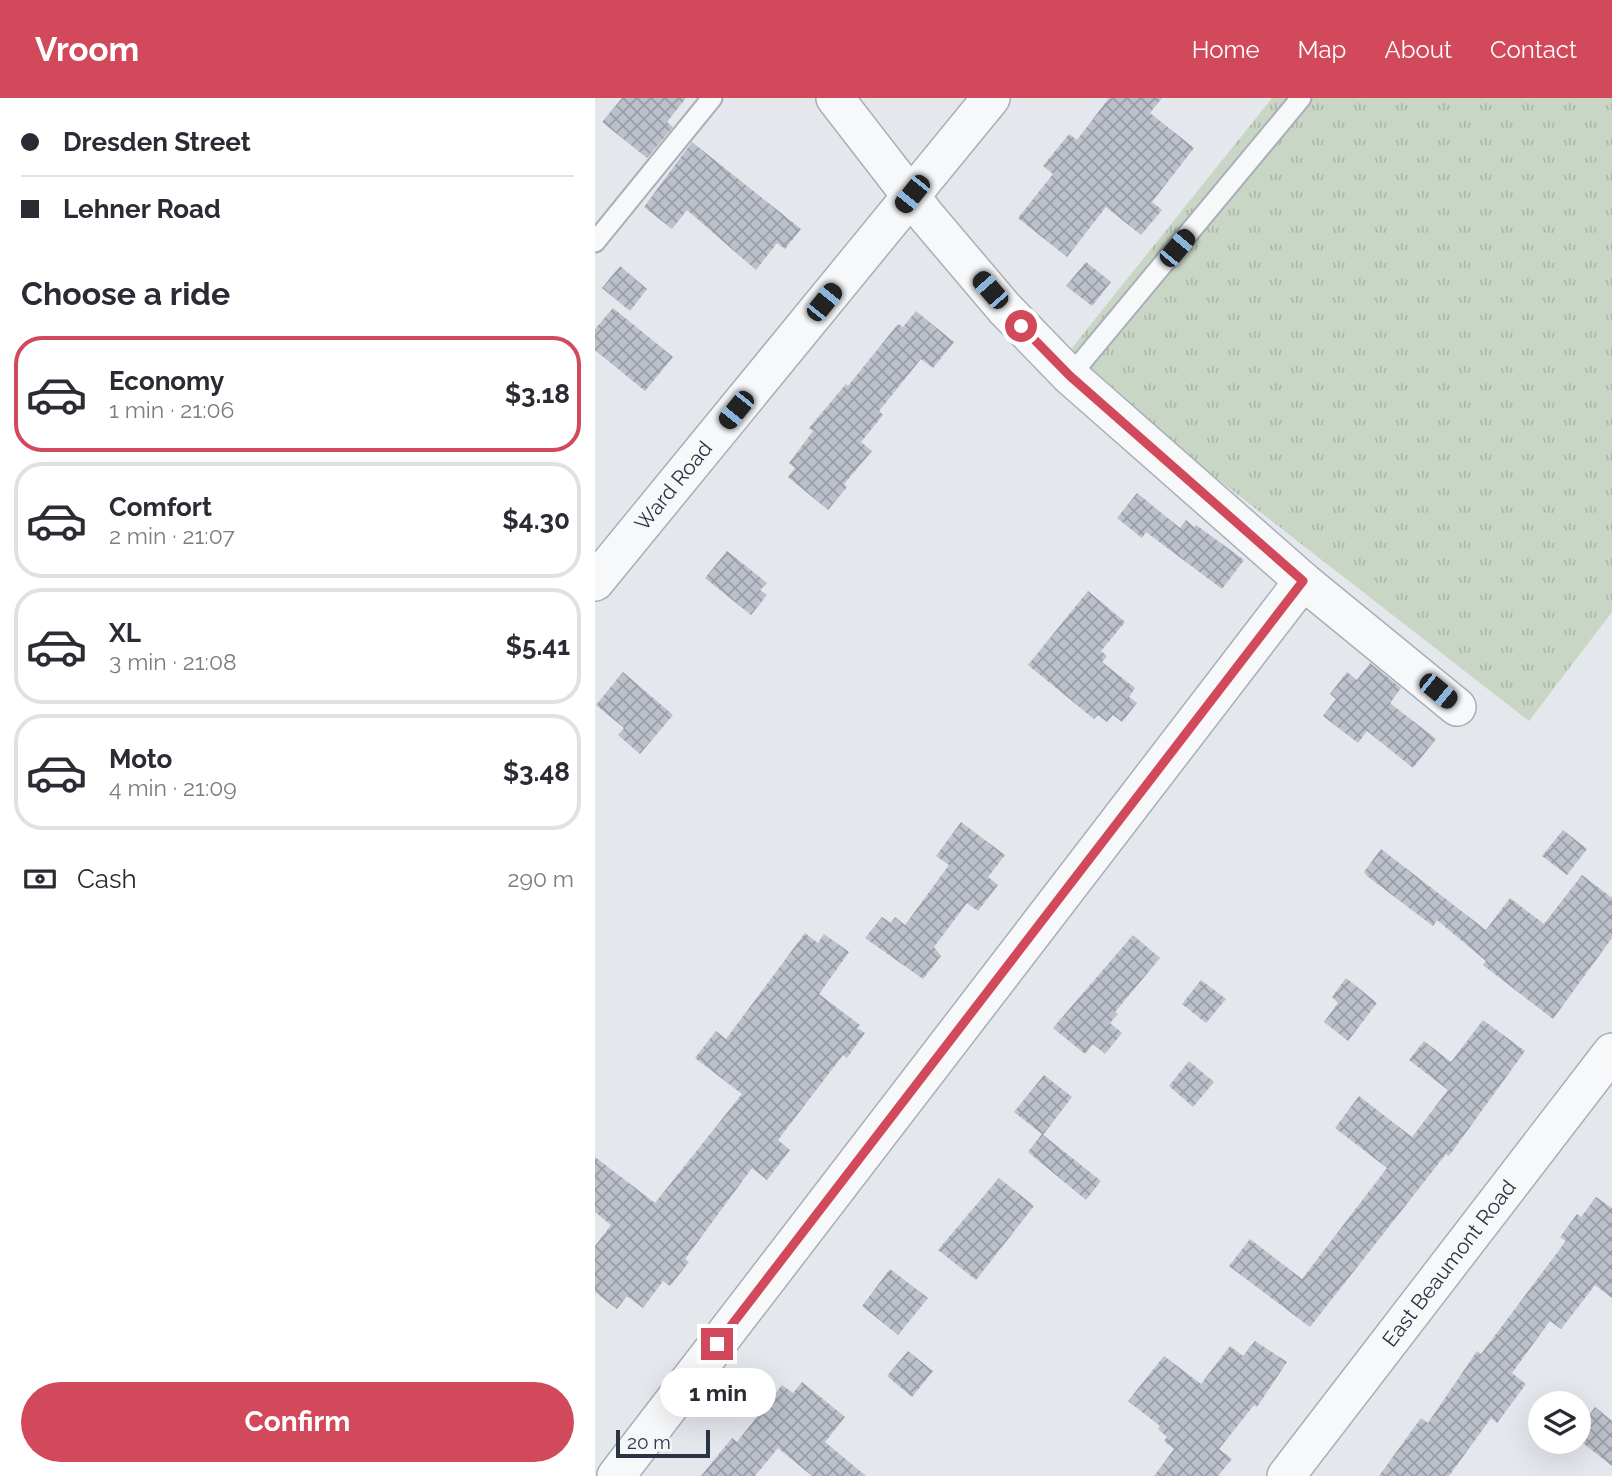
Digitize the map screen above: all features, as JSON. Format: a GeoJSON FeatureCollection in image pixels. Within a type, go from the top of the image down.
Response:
{"type":"FeatureCollection","features":[{"type":"Feature","properties":{"kind":"street"},"geometry":{"type":"LineString","coordinates":[[835,98],[912,194],[927,217],[1005,309],[1070,376],[1303,581],[1457,707]]}},
{"type":"Feature","properties":{"kind":"street","name":"Ward Road"},"geometry":{"type":"LineString","coordinates":[[595,582],[991,98]]}},
{"type":"Feature","properties":{"kind":"street"},"geometry":{"type":"LineString","coordinates":[[616,1476],[1303,581]]}},
{"type":"Feature","properties":{"kind":"street","name":"East Beaumont Road"},"geometry":{"type":"LineString","coordinates":[[1286,1476],[1612,1052]]}},
{"type":"Feature","properties":{"kind":"lane"},"geometry":{"type":"LineString","coordinates":[[595,242],[712,98]]}},
{"type":"Feature","properties":{"kind":"lane"},"geometry":{"type":"LineString","coordinates":[[1070,376],[1301,98]]}},
{"type":"Feature","properties":{"kind":"green space"},"geometry":{"type":"Polygon","coordinates":[[[1272,98],[1612,98],[1612,612],[1529,721],[1063,359],[1272,98]]]}},
{"type":"Feature","properties":{"kind":"building"},"geometry":{"type":"Polygon","coordinates":[[[622,98],[686,98],[667,122],[673,127],[647,158],[602,122],[622,98]]]}},
{"type":"Feature","properties":{"kind":"building"},"geometry":{"type":"Polygon","coordinates":[[[1109,98],[1162,98],[1150,113],[1194,148],[1152,202],[1162,210],[1141,235],[1106,207],[1067,257],[1018,218],[1053,174],[1043,166],[1069,134],[1077,140],[1109,98]]]}},
{"type":"Feature","properties":{"kind":"building"},"geometry":{"type":"Polygon","coordinates":[[[692,142],[801,229],[785,249],[777,243],[756,270],[687,210],[672,229],[644,207],[692,142]]]}},
{"type":"Feature","properties":{"kind":"building"},"geometry":{"type":"Polygon","coordinates":[[[1086,262],[1111,282],[1092,306],[1066,286],[1086,262]]]}},
{"type":"Feature","properties":{"kind":"building"},"geometry":{"type":"Polygon","coordinates":[[[620,266],[647,289],[630,311],[602,288],[620,266]]]}},
{"type":"Feature","properties":{"kind":"building"},"geometry":{"type":"Polygon","coordinates":[[[613,308],[673,357],[645,391],[595,350],[595,329],[613,308]]]}},
{"type":"Feature","properties":{"kind":"building"},"geometry":{"type":"Polygon","coordinates":[[[916,311],[954,342],[933,368],[921,359],[879,411],[883,415],[861,442],[872,451],[844,484],[847,487],[828,510],[788,477],[795,468],[789,463],[813,431],[809,428],[846,384],[848,386],[898,324],[903,327],[916,311]]]}},
{"type":"Feature","properties":{"kind":"building"},"geometry":{"type":"Polygon","coordinates":[[[1137,493],[1180,528],[1186,520],[1194,527],[1196,525],[1244,560],[1222,589],[1146,532],[1142,538],[1117,518],[1137,493]]]}},
{"type":"Feature","properties":{"kind":"building"},"geometry":{"type":"Polygon","coordinates":[[[727,551],[767,583],[760,590],[767,595],[751,615],[705,578],[727,551]]]}},
{"type":"Feature","properties":{"kind":"building"},"geometry":{"type":"Polygon","coordinates":[[[1088,591],[1125,622],[1101,651],[1107,656],[1102,662],[1135,688],[1129,697],[1137,703],[1122,722],[1113,715],[1107,722],[1098,715],[1094,719],[1028,665],[1088,591]]]}},
{"type":"Feature","properties":{"kind":"building"},"geometry":{"type":"Polygon","coordinates":[[[1370,663],[1401,688],[1390,703],[1436,739],[1413,768],[1367,731],[1358,743],[1323,716],[1336,699],[1330,694],[1347,672],[1357,680],[1370,663]]]}},
{"type":"Feature","properties":{"kind":"building"},"geometry":{"type":"Polygon","coordinates":[[[623,672],[673,715],[640,754],[618,735],[624,728],[596,705],[623,672]]]}},
{"type":"Feature","properties":{"kind":"building"},"geometry":{"type":"Polygon","coordinates":[[[961,822],[1005,855],[988,877],[998,885],[978,911],[967,903],[934,947],[941,956],[923,979],[865,938],[882,917],[891,923],[895,917],[905,925],[949,865],[936,856],[961,822]]]}},
{"type":"Feature","properties":{"kind":"building"},"geometry":{"type":"Polygon","coordinates":[[[1563,830],[1587,849],[1567,875],[1542,856],[1563,830]]]}},
{"type":"Feature","properties":{"kind":"building"},"geometry":{"type":"Polygon","coordinates":[[[1381,849],[1486,930],[1510,898],[1544,924],[1582,875],[1612,898],[1612,938],[1553,1019],[1483,965],[1486,961],[1437,920],[1433,926],[1367,876],[1364,872],[1381,849]]]}},
{"type":"Feature","properties":{"kind":"building"},"geometry":{"type":"Polygon","coordinates":[[[805,933],[818,943],[824,934],[849,952],[819,994],[860,1025],[857,1028],[865,1033],[847,1058],[843,1055],[778,1140],[790,1150],[767,1180],[752,1168],[685,1259],[689,1262],[670,1286],[663,1281],[643,1308],[627,1296],[617,1309],[595,1292],[595,1246],[611,1225],[595,1212],[595,1157],[655,1203],[742,1094],[695,1058],[716,1031],[726,1039],[805,933]]]}},
{"type":"Feature","properties":{"kind":"building"},"geometry":{"type":"Polygon","coordinates":[[[1133,935],[1160,958],[1115,1012],[1118,1014],[1110,1023],[1122,1033],[1105,1054],[1093,1044],[1085,1054],[1053,1028],[1133,935]]]}},
{"type":"Feature","properties":{"kind":"building"},"geometry":{"type":"Polygon","coordinates":[[[1346,978],[1377,1003],[1348,1041],[1324,1022],[1338,1003],[1332,997],[1346,978]]]}},
{"type":"Feature","properties":{"kind":"building"},"geometry":{"type":"Polygon","coordinates":[[[1201,980],[1226,999],[1206,1023],[1182,1004],[1201,980]]]}},
{"type":"Feature","properties":{"kind":"building"},"geometry":{"type":"Polygon","coordinates":[[[1483,1020],[1525,1051],[1449,1156],[1446,1154],[1310,1327],[1229,1266],[1250,1239],[1302,1279],[1387,1168],[1335,1128],[1359,1096],[1412,1137],[1448,1090],[1409,1060],[1424,1041],[1451,1062],[1483,1020]]]}},
{"type":"Feature","properties":{"kind":"building"},"geometry":{"type":"Polygon","coordinates":[[[1189,1061],[1214,1082],[1193,1107],[1169,1086],[1189,1061]]]}},
{"type":"Feature","properties":{"kind":"building"},"geometry":{"type":"Polygon","coordinates":[[[1044,1075],[1072,1097],[1043,1135],[1014,1112],[1044,1075]]]}},
{"type":"Feature","properties":{"kind":"building"},"geometry":{"type":"Polygon","coordinates":[[[1042,1134],[1101,1181],[1086,1200],[1028,1152],[1042,1134]]]}},
{"type":"Feature","properties":{"kind":"building"},"geometry":{"type":"Polygon","coordinates":[[[999,1178],[1034,1206],[976,1280],[938,1250],[999,1178]]]}},
{"type":"Feature","properties":{"kind":"building"},"geometry":{"type":"Polygon","coordinates":[[[1596,1197],[1612,1208],[1612,1298],[1595,1285],[1561,1329],[1550,1321],[1512,1373],[1526,1384],[1497,1423],[1491,1418],[1449,1476],[1379,1476],[1421,1418],[1428,1423],[1477,1351],[1481,1354],[1566,1241],[1560,1237],[1577,1214],[1581,1217],[1596,1197]]]}},
{"type":"Feature","properties":{"kind":"building"},"geometry":{"type":"Polygon","coordinates":[[[890,1269],[928,1298],[898,1335],[862,1306],[890,1269]]]}},
{"type":"Feature","properties":{"kind":"building"},"geometry":{"type":"Polygon","coordinates":[[[1255,1341],[1287,1362],[1257,1407],[1254,1405],[1219,1449],[1232,1459],[1218,1476],[1154,1476],[1174,1449],[1164,1441],[1167,1437],[1158,1429],[1160,1426],[1128,1401],[1164,1356],[1201,1384],[1230,1346],[1243,1356],[1255,1341]]]}},
{"type":"Feature","properties":{"kind":"building"},"geometry":{"type":"Polygon","coordinates":[[[908,1351],[933,1371],[912,1397],[887,1376],[908,1351]]]}},
{"type":"Feature","properties":{"kind":"building"},"geometry":{"type":"Polygon","coordinates":[[[802,1382],[845,1417],[825,1442],[866,1476],[812,1476],[778,1448],[755,1476],[701,1476],[732,1438],[737,1442],[782,1385],[793,1393],[802,1382]]]}},
{"type":"Feature","properties":{"kind":"building"},"geometry":{"type":"Polygon","coordinates":[[[1595,1407],[1612,1421],[1612,1466],[1591,1449],[1591,1412],[1595,1407]]]}},
{"type":"Feature","properties":{"kind":"route"},"geometry":{"type":"LineString","coordinates":[[717,1344],[1303,581],[1070,376],[1021,326]]}}]}
